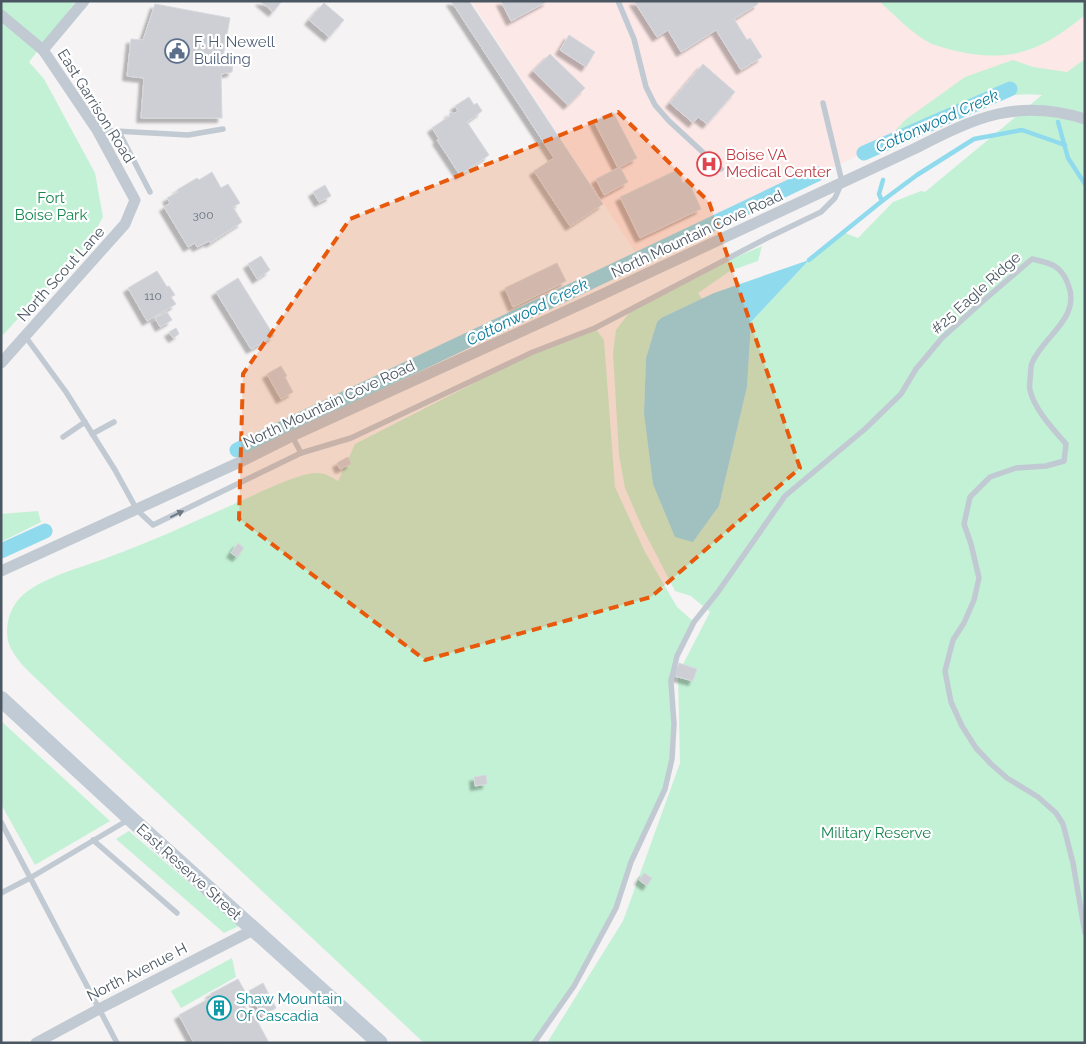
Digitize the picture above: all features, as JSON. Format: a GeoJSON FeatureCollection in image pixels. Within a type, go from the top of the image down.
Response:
{"type":"FeatureCollection","features":[{"type":"Feature","properties":{"kind":"street"},"geometry":{"type":"LineString","coordinates":[[43,50],[84,1]]}},
{"type":"Feature","properties":{"kind":"street","name":"East Garrison Road"},"geometry":{"type":"LineString","coordinates":[[1,14],[43,50],[97,130],[135,200]]}},
{"type":"Feature","properties":{"kind":"street","name":"North Mountain Cove Road"},"geometry":{"type":"LineString","coordinates":[[1,571],[136,510],[955,128],[979,118],[1040,110],[1061,112],[1085,119]]}},
{"type":"Feature","properties":{"kind":"street","name":"North Scout Lane"},"geometry":{"type":"LineString","coordinates":[[1,364],[125,224],[135,200]]}},
{"type":"Feature","properties":{"kind":"street","name":"East Reserve Street"},"geometry":{"type":"LineString","coordinates":[[1,699],[253,930],[380,1043]]}},
{"type":"Feature","properties":{"kind":"street","name":"North Avenue H"},"geometry":{"type":"LineString","coordinates":[[36,1043],[253,930]]}},
{"type":"Feature","properties":{"kind":"lane"},"geometry":{"type":"LineString","coordinates":[[618,1],[634,39],[646,87],[655,105],[721,169]]}},
{"type":"Feature","properties":{"kind":"lane"},"geometry":{"type":"LineString","coordinates":[[25,336],[66,392],[136,510],[153,525],[302,453],[352,438],[533,352],[605,322],[821,212],[835,198],[842,182],[823,104]]}},
{"type":"Feature","properties":{"kind":"lane"},"geometry":{"type":"LineString","coordinates":[[97,130],[188,135],[223,129]]}},
{"type":"Feature","properties":{"kind":"lane"},"geometry":{"type":"LineString","coordinates":[[119,132],[150,192]]}},
{"type":"Feature","properties":{"kind":"lane","name":"#25 Eagle Ridge"},"geometry":{"type":"LineString","coordinates":[[534,1043],[574,986],[616,908],[631,862],[665,789],[672,759],[674,724],[671,682],[677,656],[694,622],[718,592],[785,496],[865,429],[901,394],[916,369],[942,338],[1032,259],[1051,264],[1064,273],[1070,290],[1070,310],[1060,326],[1044,344],[1032,364],[1030,390],[1043,417],[1066,444],[1064,461],[1046,466],[1016,468],[990,477],[970,498],[964,524],[979,578],[974,600],[953,640],[945,671],[951,702],[962,726],[976,748],[1007,778],[1038,797],[1056,813],[1064,824],[1073,863],[1085,934]]}},
{"type":"Feature","properties":{"kind":"lane"},"geometry":{"type":"LineString","coordinates":[[63,437],[85,422]]}},
{"type":"Feature","properties":{"kind":"lane"},"geometry":{"type":"LineString","coordinates":[[92,434],[114,422]]}},
{"type":"Feature","properties":{"kind":"lane"},"geometry":{"type":"LineString","coordinates":[[292,436],[302,453]]}},
{"type":"Feature","properties":{"kind":"lane"},"geometry":{"type":"LineString","coordinates":[[1,893],[30,878],[130,818]]}},
{"type":"Feature","properties":{"kind":"lane"},"geometry":{"type":"LineString","coordinates":[[1,822],[117,1043]]}},
{"type":"Feature","properties":{"kind":"lane"},"geometry":{"type":"LineString","coordinates":[[93,840],[177,913]]}},
{"type":"Feature","properties":{"kind":"highlighted area"},"geometry":{"type":"Polygon","coordinates":[[[618,112],[709,202],[800,468],[651,597],[425,660],[239,519],[243,374],[350,219],[618,112]]]}},
{"type":"Feature","properties":{"kind":"shaded area","name":"Boise VA Medical Center"},"geometry":{"type":"Polygon","coordinates":[[[471,1],[1085,1],[1085,63],[1058,82],[1011,84],[639,258],[471,1]]]}},
{"type":"Feature","properties":{"kind":"green space","name":"Fort Boise Park"},"geometry":{"type":"Polygon","coordinates":[[[1,1],[76,1],[29,62],[44,79],[95,173],[103,217],[88,243],[1,337],[1,1]]]}},
{"type":"Feature","properties":{"kind":"green space"},"geometry":{"type":"Polygon","coordinates":[[[883,1],[1082,1],[1085,4],[1085,15],[1057,36],[1030,49],[1001,55],[984,55],[966,53],[932,44],[918,36],[905,25],[881,3],[883,1]]]}},
{"type":"Feature","properties":{"kind":"green space","name":"Military Reserve"},"geometry":{"type":"Polygon","coordinates":[[[1085,59],[1085,1043],[547,1043],[623,921],[680,763],[678,674],[710,612],[691,596],[675,591],[642,527],[625,488],[619,455],[613,353],[616,330],[629,313],[688,278],[762,246],[758,261],[730,271],[698,293],[702,299],[661,318],[657,322],[646,358],[644,413],[693,542],[719,506],[747,387],[751,322],[809,260],[845,233],[858,238],[893,202],[921,191],[925,192],[1042,95],[1004,96],[968,106],[900,137],[896,130],[905,120],[965,77],[1013,60],[1033,67],[1067,72],[1085,59]]]}},
{"type":"Feature","properties":{"kind":"green space"},"geometry":{"type":"Polygon","coordinates":[[[595,328],[604,340],[615,487],[645,552],[677,607],[694,622],[677,656],[671,682],[672,759],[665,789],[631,863],[616,908],[574,987],[534,1043],[424,1043],[27,670],[12,651],[9,644],[8,620],[10,613],[20,598],[49,579],[138,546],[297,477],[320,473],[338,481],[355,444],[533,353],[595,328]]]}},
{"type":"Feature","properties":{"kind":"green space"},"geometry":{"type":"Polygon","coordinates":[[[38,511],[41,522],[1,542],[1,514],[38,511]]]}},
{"type":"Feature","properties":{"kind":"green space"},"geometry":{"type":"Polygon","coordinates":[[[1,721],[110,821],[35,865],[1,804],[1,721]]]}},
{"type":"Feature","properties":{"kind":"green space"},"geometry":{"type":"Polygon","coordinates":[[[129,831],[239,926],[224,933],[116,839],[129,831]]]}},
{"type":"Feature","properties":{"kind":"green space"},"geometry":{"type":"Polygon","coordinates":[[[232,958],[236,977],[181,1008],[171,991],[232,958]]]}},
{"type":"Feature","properties":{"kind":"water"},"geometry":{"type":"Polygon","coordinates":[[[809,260],[751,322],[747,387],[719,506],[693,542],[675,537],[653,484],[644,413],[646,358],[657,322],[661,318],[714,293],[809,260]]]}},
{"type":"Feature","properties":{"kind":"building"},"geometry":{"type":"Polygon","coordinates":[[[260,1],[282,1],[273,12],[260,1]]]}},
{"type":"Feature","properties":{"kind":"building"},"geometry":{"type":"Polygon","coordinates":[[[451,1],[469,1],[603,204],[570,226],[534,171],[554,158],[451,1]]]}},
{"type":"Feature","properties":{"kind":"building"},"geometry":{"type":"Polygon","coordinates":[[[501,1],[548,1],[511,21],[501,1]]]}},
{"type":"Feature","properties":{"kind":"building"},"geometry":{"type":"Polygon","coordinates":[[[634,1],[757,1],[758,4],[734,19],[747,40],[750,38],[762,57],[741,70],[716,30],[681,52],[668,30],[657,37],[634,1]]]}},
{"type":"Feature","properties":{"kind":"building"},"geometry":{"type":"Polygon","coordinates":[[[324,3],[344,20],[329,37],[309,20],[324,3]]]}},
{"type":"Feature","properties":{"kind":"building","name":"F. H. Newell Building"},"geometry":{"type":"Polygon","coordinates":[[[155,4],[230,18],[222,62],[233,63],[232,72],[221,74],[222,118],[141,118],[144,78],[127,76],[131,39],[143,40],[155,4]]]}},
{"type":"Feature","properties":{"kind":"building"},"geometry":{"type":"Polygon","coordinates":[[[569,35],[595,52],[586,67],[560,50],[569,35]]]}},
{"type":"Feature","properties":{"kind":"building"},"geometry":{"type":"Polygon","coordinates":[[[550,54],[585,88],[568,105],[533,71],[550,54]]]}},
{"type":"Feature","properties":{"kind":"building"},"geometry":{"type":"Polygon","coordinates":[[[703,64],[735,92],[707,124],[698,117],[693,123],[670,103],[703,64]]]}},
{"type":"Feature","properties":{"kind":"building"},"geometry":{"type":"Polygon","coordinates":[[[469,97],[474,105],[477,103],[482,111],[467,122],[489,155],[460,175],[437,140],[439,139],[432,128],[450,116],[449,114],[452,112],[453,114],[458,111],[455,106],[469,97]]]}},
{"type":"Feature","properties":{"kind":"building"},"geometry":{"type":"Polygon","coordinates":[[[613,112],[637,158],[620,167],[628,182],[604,195],[596,179],[618,168],[594,121],[613,112]]]}},
{"type":"Feature","properties":{"kind":"building"},"geometry":{"type":"Polygon","coordinates":[[[677,170],[683,183],[688,180],[701,209],[640,238],[620,197],[677,170]]]}},
{"type":"Feature","properties":{"kind":"building"},"geometry":{"type":"Polygon","coordinates":[[[212,172],[221,188],[228,184],[240,203],[233,207],[242,222],[210,243],[209,241],[197,247],[195,243],[188,247],[164,207],[170,203],[167,198],[178,192],[177,190],[197,178],[199,180],[212,172]]]}},
{"type":"Feature","properties":{"kind":"building"},"geometry":{"type":"Polygon","coordinates":[[[325,185],[331,196],[319,202],[313,192],[325,185]]]}},
{"type":"Feature","properties":{"kind":"building"},"geometry":{"type":"Polygon","coordinates":[[[261,256],[270,270],[257,279],[248,264],[261,256]]]}},
{"type":"Feature","properties":{"kind":"building"},"geometry":{"type":"Polygon","coordinates":[[[557,263],[566,281],[513,307],[505,288],[557,263]]]}},
{"type":"Feature","properties":{"kind":"building"},"geometry":{"type":"Polygon","coordinates":[[[157,271],[167,287],[169,286],[175,295],[171,297],[176,304],[147,321],[128,288],[157,271]]]}},
{"type":"Feature","properties":{"kind":"building"},"geometry":{"type":"Polygon","coordinates":[[[238,278],[274,336],[251,349],[216,292],[238,278]]]}},
{"type":"Feature","properties":{"kind":"building"},"geometry":{"type":"Polygon","coordinates":[[[167,312],[172,320],[160,327],[155,318],[167,312]]]}},
{"type":"Feature","properties":{"kind":"building"},"geometry":{"type":"Polygon","coordinates":[[[176,328],[179,334],[173,338],[169,332],[176,328]]]}},
{"type":"Feature","properties":{"kind":"building"},"geometry":{"type":"Polygon","coordinates":[[[281,366],[293,392],[281,399],[267,374],[281,366]]]}},
{"type":"Feature","properties":{"kind":"building"},"geometry":{"type":"Polygon","coordinates":[[[348,457],[351,464],[340,469],[337,463],[348,457]]]}},
{"type":"Feature","properties":{"kind":"building"},"geometry":{"type":"Polygon","coordinates":[[[238,543],[244,548],[237,557],[231,553],[238,543]]]}},
{"type":"Feature","properties":{"kind":"building"},"geometry":{"type":"Polygon","coordinates":[[[679,663],[697,669],[693,681],[674,676],[679,663]]]}},
{"type":"Feature","properties":{"kind":"building"},"geometry":{"type":"Polygon","coordinates":[[[486,775],[487,784],[475,786],[474,777],[486,775]]]}},
{"type":"Feature","properties":{"kind":"building"},"geometry":{"type":"Polygon","coordinates":[[[644,873],[652,878],[647,886],[639,880],[644,873]]]}},
{"type":"Feature","properties":{"kind":"building","name":"Shaw Mountain Of Cascadia"},"geometry":{"type":"Polygon","coordinates":[[[238,979],[249,999],[243,1003],[249,1014],[253,1013],[269,1043],[226,1043],[226,1041],[223,1043],[194,1043],[179,1015],[212,997],[210,994],[238,979]]]}},
{"type":"Feature","properties":{"kind":"building"},"geometry":{"type":"Polygon","coordinates":[[[263,983],[276,1008],[262,1016],[249,991],[263,983]]]}},
{"type":"Feature","properties":{"kind":"waterway","name":"Cottonwood Creek"},"geometry":{"type":"LineString","coordinates":[[864,153],[1010,89]]}},
{"type":"Feature","properties":{"kind":"waterway","name":"Cottonwood Creek"},"geometry":{"type":"LineString","coordinates":[[1058,122],[1068,158],[1085,184]]}},
{"type":"Feature","properties":{"kind":"waterway"},"geometry":{"type":"LineString","coordinates":[[882,201],[917,175],[974,139],[1022,130],[1065,145]]}},
{"type":"Feature","properties":{"kind":"waterway","name":"Cottonwood Creek"},"geometry":{"type":"LineString","coordinates":[[237,450],[817,174]]}},
{"type":"Feature","properties":{"kind":"waterway"},"geometry":{"type":"LineString","coordinates":[[809,260],[882,201],[879,194],[883,180]]}},
{"type":"Feature","properties":{"kind":"waterway","name":"Cottonwood Creek"},"geometry":{"type":"LineString","coordinates":[[1,551],[45,531]]}},
{"type":"Feature","properties":{"kind":"place","name":"F. H. Newell Building"},"geometry":{"type":"Point","coordinates":[177,51]}},
{"type":"Feature","properties":{"kind":"place","name":"Boise VA Medical Center"},"geometry":{"type":"Point","coordinates":[709,164]}},
{"type":"Feature","properties":{"kind":"place","name":"Shaw Mountain Of Cascadia"},"geometry":{"type":"Point","coordinates":[219,1008]}}]}
